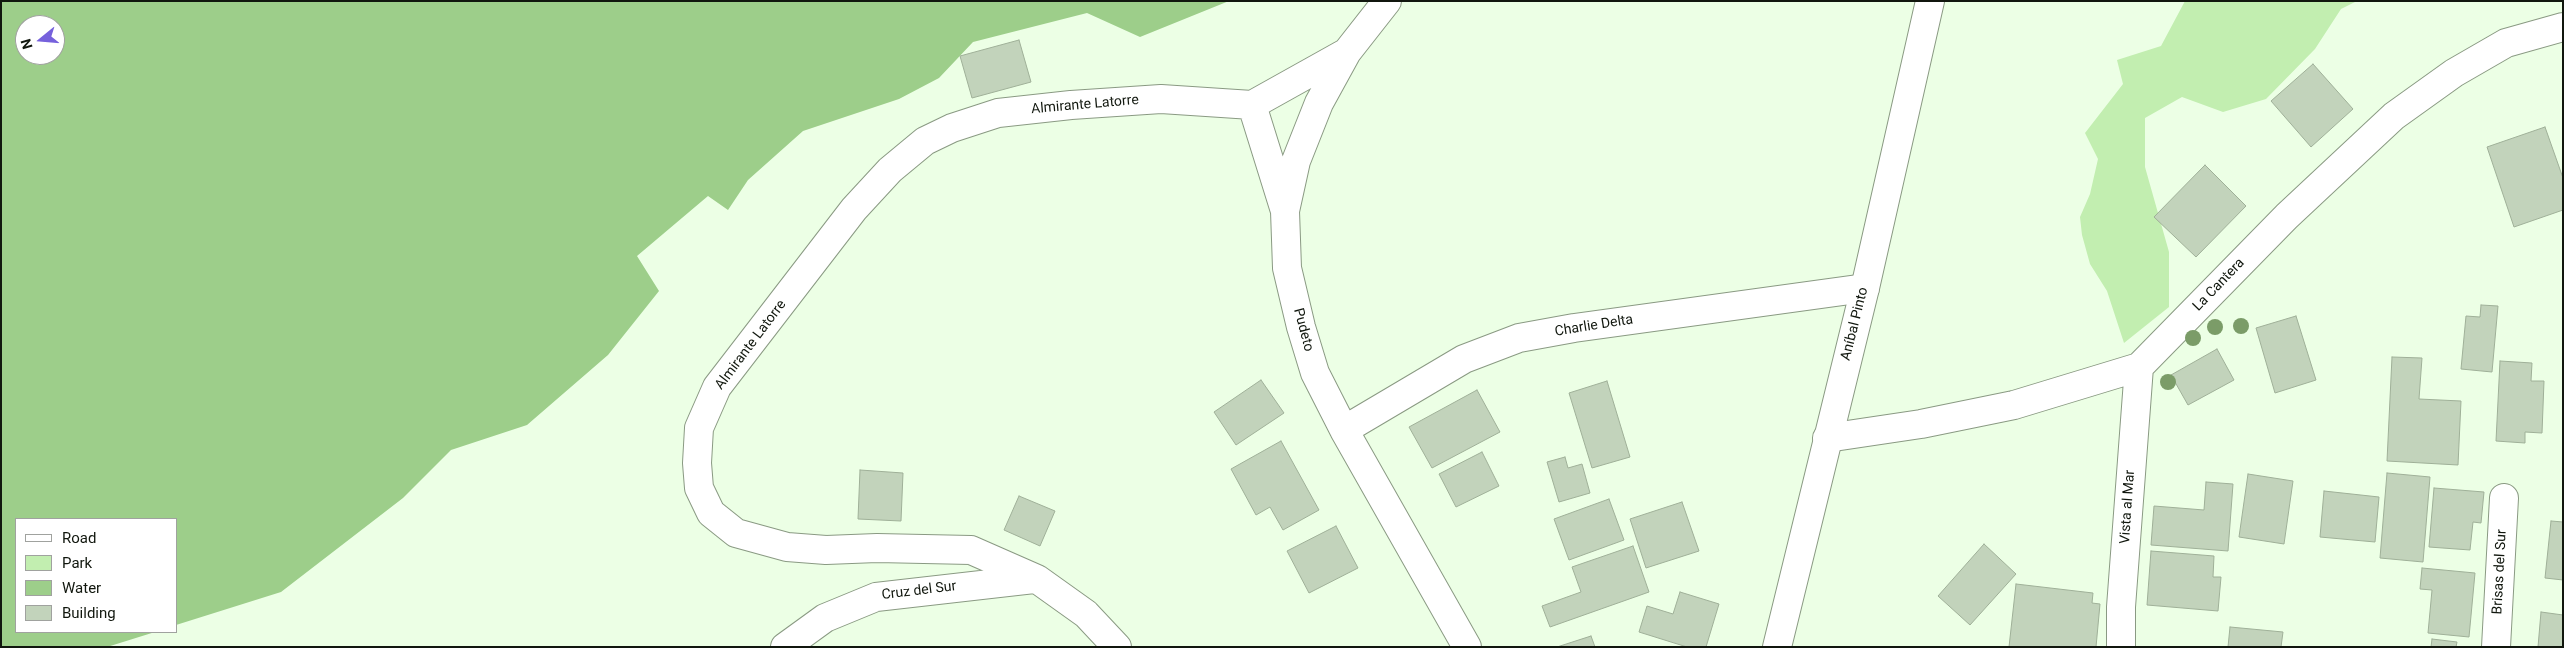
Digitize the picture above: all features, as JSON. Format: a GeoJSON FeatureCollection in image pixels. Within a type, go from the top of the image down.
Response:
{"type":"FeatureCollection","features":[{"type":"Feature","properties":{"kind":"street","name":"Pudeto"},"geometry":{"type":"LineString","coordinates":[[1387,1],[1347,52],[1319,103],[1296,161],[1285,211],[1287,268],[1315,373],[1344,430],[1467,647]]}},
{"type":"Feature","properties":{"kind":"street","name":"Aníbal Pinto"},"geometry":{"type":"LineString","coordinates":[[1777,647],[1864,288],[1930,1]]}},
{"type":"Feature","properties":{"kind":"street","name":"La Cantera"},"geometry":{"type":"LineString","coordinates":[[1827,438],[1921,424],[2014,405],[2139,367],[2287,216],[2394,116],[2454,73],[2506,43],[2563,27]]}},
{"type":"Feature","properties":{"kind":"street"},"geometry":{"type":"LineString","coordinates":[[1285,211],[1252,105],[1347,52]]}},
{"type":"Feature","properties":{"kind":"street","name":"Almirante Latorre"},"geometry":{"type":"LineString","coordinates":[[1118,647],[1086,614],[1037,579],[971,550],[877,548],[826,550],[788,548],[736,533],[711,513],[699,488],[697,463],[699,428],[717,387],[854,209],[890,170],[925,140],[952,128],[998,113],[1071,105],[1161,99],[1252,105]]}},
{"type":"Feature","properties":{"kind":"street","name":"Charlie Delta"},"geometry":{"type":"LineString","coordinates":[[1344,430],[1464,359],[1519,338],[1574,328],[1864,288]]}},
{"type":"Feature","properties":{"kind":"street","name":"Vista al Mar"},"geometry":{"type":"LineString","coordinates":[[2121,647],[2121,607],[2139,367]]}},
{"type":"Feature","properties":{"kind":"street","name":"Brisas del Sur"},"geometry":{"type":"LineString","coordinates":[[2496,647],[2504,498]]}},
{"type":"Feature","properties":{"kind":"street","name":"Cruz del Sur"},"geometry":{"type":"LineString","coordinates":[[785,647],[824,618],[876,597],[1037,579]]}},
{"type":"Feature","properties":{"kind":"green space"},"geometry":{"type":"Polygon","coordinates":[[[2185,1],[2357,1],[2341,9],[2315,49],[2266,99],[2223,112],[2182,97],[2145,118],[2145,167],[2169,252],[2169,307],[2124,343],[2107,291],[2090,264],[2082,235],[2080,217],[2090,194],[2098,159],[2085,133],[2123,84],[2117,60],[2161,46],[2185,1]]]}},
{"type":"Feature","properties":{"kind":"water"},"geometry":{"type":"Polygon","coordinates":[[[1,1],[1229,1],[1140,37],[1087,13],[973,42],[939,78],[899,99],[803,131],[748,180],[728,210],[708,196],[637,256],[659,291],[608,355],[527,425],[451,450],[403,498],[281,592],[178,624],[178,518],[15,518],[15,633],[152,633],[107,647],[1,647],[1,1]]]}},
{"type":"Feature","properties":{"kind":"building"},"geometry":{"type":"Polygon","coordinates":[[[1019,40],[1031,82],[972,98],[960,56],[1019,40]]]}},
{"type":"Feature","properties":{"kind":"building"},"geometry":{"type":"Polygon","coordinates":[[[2313,64],[2353,109],[2311,147],[2271,101],[2313,64]]]}},
{"type":"Feature","properties":{"kind":"building"},"geometry":{"type":"Polygon","coordinates":[[[2545,127],[2563,178],[2563,210],[2514,227],[2487,147],[2545,127]]]}},
{"type":"Feature","properties":{"kind":"building"},"geometry":{"type":"Polygon","coordinates":[[[2205,165],[2246,206],[2196,257],[2154,217],[2205,165]]]}},
{"type":"Feature","properties":{"kind":"building"},"geometry":{"type":"Polygon","coordinates":[[[2481,305],[2498,306],[2492,372],[2461,369],[2466,316],[2480,317],[2481,305]]]}},
{"type":"Feature","properties":{"kind":"building"},"geometry":{"type":"Polygon","coordinates":[[[2296,316],[2316,380],[2275,393],[2256,328],[2296,316]]]}},
{"type":"Feature","properties":{"kind":"building"},"geometry":{"type":"Polygon","coordinates":[[[2217,349],[2234,380],[2188,405],[2171,375],[2217,349]]]}},
{"type":"Feature","properties":{"kind":"building"},"geometry":{"type":"Polygon","coordinates":[[[2392,357],[2422,358],[2419,399],[2461,401],[2458,465],[2387,461],[2392,357]]]}},
{"type":"Feature","properties":{"kind":"building"},"geometry":{"type":"Polygon","coordinates":[[[2500,361],[2532,363],[2531,381],[2544,381],[2542,433],[2525,432],[2525,443],[2496,441],[2500,361]]]}},
{"type":"Feature","properties":{"kind":"building"},"geometry":{"type":"Polygon","coordinates":[[[1261,380],[1284,413],[1236,445],[1214,412],[1261,380]]]}},
{"type":"Feature","properties":{"kind":"building"},"geometry":{"type":"Polygon","coordinates":[[[1607,381],[1630,457],[1592,468],[1569,393],[1607,381]]]}},
{"type":"Feature","properties":{"kind":"building"},"geometry":{"type":"Polygon","coordinates":[[[1477,390],[1500,432],[1432,468],[1409,427],[1477,390]]]}},
{"type":"Feature","properties":{"kind":"building"},"geometry":{"type":"Polygon","coordinates":[[[1281,441],[1319,510],[1283,530],[1270,507],[1256,515],[1231,469],[1281,441]]]}},
{"type":"Feature","properties":{"kind":"building"},"geometry":{"type":"Polygon","coordinates":[[[1482,452],[1499,486],[1456,507],[1439,474],[1482,452]]]}},
{"type":"Feature","properties":{"kind":"building"},"geometry":{"type":"Polygon","coordinates":[[[1565,457],[1568,468],[1582,464],[1590,493],[1559,502],[1547,462],[1565,457]]]}},
{"type":"Feature","properties":{"kind":"building"},"geometry":{"type":"Polygon","coordinates":[[[860,470],[903,473],[901,521],[858,519],[860,470]]]}},
{"type":"Feature","properties":{"kind":"building"},"geometry":{"type":"Polygon","coordinates":[[[2387,473],[2430,477],[2423,562],[2380,558],[2387,473]]]}},
{"type":"Feature","properties":{"kind":"building"},"geometry":{"type":"Polygon","coordinates":[[[2248,474],[2293,481],[2284,544],[2239,537],[2248,474]]]}},
{"type":"Feature","properties":{"kind":"building"},"geometry":{"type":"Polygon","coordinates":[[[2206,482],[2233,484],[2228,551],[2151,545],[2154,506],[2204,510],[2206,482]]]}},
{"type":"Feature","properties":{"kind":"building"},"geometry":{"type":"Polygon","coordinates":[[[2434,488],[2484,492],[2481,523],[2473,522],[2470,550],[2429,547],[2434,488]]]}},
{"type":"Feature","properties":{"kind":"building"},"geometry":{"type":"Polygon","coordinates":[[[2324,491],[2379,497],[2375,542],[2320,537],[2324,491]]]}},
{"type":"Feature","properties":{"kind":"building"},"geometry":{"type":"Polygon","coordinates":[[[1019,496],[1055,511],[1040,546],[1004,530],[1019,496]]]}},
{"type":"Feature","properties":{"kind":"building"},"geometry":{"type":"Polygon","coordinates":[[[1609,499],[1624,540],[1569,560],[1554,519],[1609,499]]]}},
{"type":"Feature","properties":{"kind":"building"},"geometry":{"type":"Polygon","coordinates":[[[1682,502],[1699,551],[1646,568],[1630,519],[1682,502]]]}},
{"type":"Feature","properties":{"kind":"building"},"geometry":{"type":"Polygon","coordinates":[[[2551,521],[2563,522],[2563,580],[2545,578],[2551,521]]]}},
{"type":"Feature","properties":{"kind":"building"},"geometry":{"type":"Polygon","coordinates":[[[1336,526],[1358,568],[1309,593],[1287,551],[1336,526]]]}},
{"type":"Feature","properties":{"kind":"building"},"geometry":{"type":"Polygon","coordinates":[[[1984,544],[2016,574],[1970,625],[1938,596],[1984,544]]]}},
{"type":"Feature","properties":{"kind":"building"},"geometry":{"type":"Polygon","coordinates":[[[1633,546],[1649,592],[1550,627],[1542,606],[1581,592],[1572,567],[1633,546]]]}},
{"type":"Feature","properties":{"kind":"building"},"geometry":{"type":"Polygon","coordinates":[[[2151,551],[2214,556],[2213,577],[2221,577],[2218,611],[2147,605],[2151,551]]]}},
{"type":"Feature","properties":{"kind":"building"},"geometry":{"type":"Polygon","coordinates":[[[2422,568],[2475,573],[2469,637],[2428,633],[2432,590],[2420,589],[2422,568]]]}},
{"type":"Feature","properties":{"kind":"building"},"geometry":{"type":"Polygon","coordinates":[[[2016,584],[2093,593],[2092,603],[2100,604],[2096,647],[2009,647],[2016,584]]]}},
{"type":"Feature","properties":{"kind":"building"},"geometry":{"type":"Polygon","coordinates":[[[1680,592],[1719,604],[1706,647],[1687,647],[1639,632],[1647,606],[1673,614],[1680,592]]]}},
{"type":"Feature","properties":{"kind":"building"},"geometry":{"type":"Polygon","coordinates":[[[2541,612],[2563,615],[2563,647],[2538,647],[2541,612]]]}},
{"type":"Feature","properties":{"kind":"building"},"geometry":{"type":"Polygon","coordinates":[[[2230,627],[2283,632],[2281,647],[2228,647],[2230,627]]]}},
{"type":"Feature","properties":{"kind":"building"},"geometry":{"type":"Polygon","coordinates":[[[1591,636],[1595,647],[1557,647],[1591,636]]]}},
{"type":"Feature","properties":{"kind":"building"},"geometry":{"type":"Polygon","coordinates":[[[2432,639],[2457,642],[2456,647],[2431,647],[2432,639]]]}}]}
